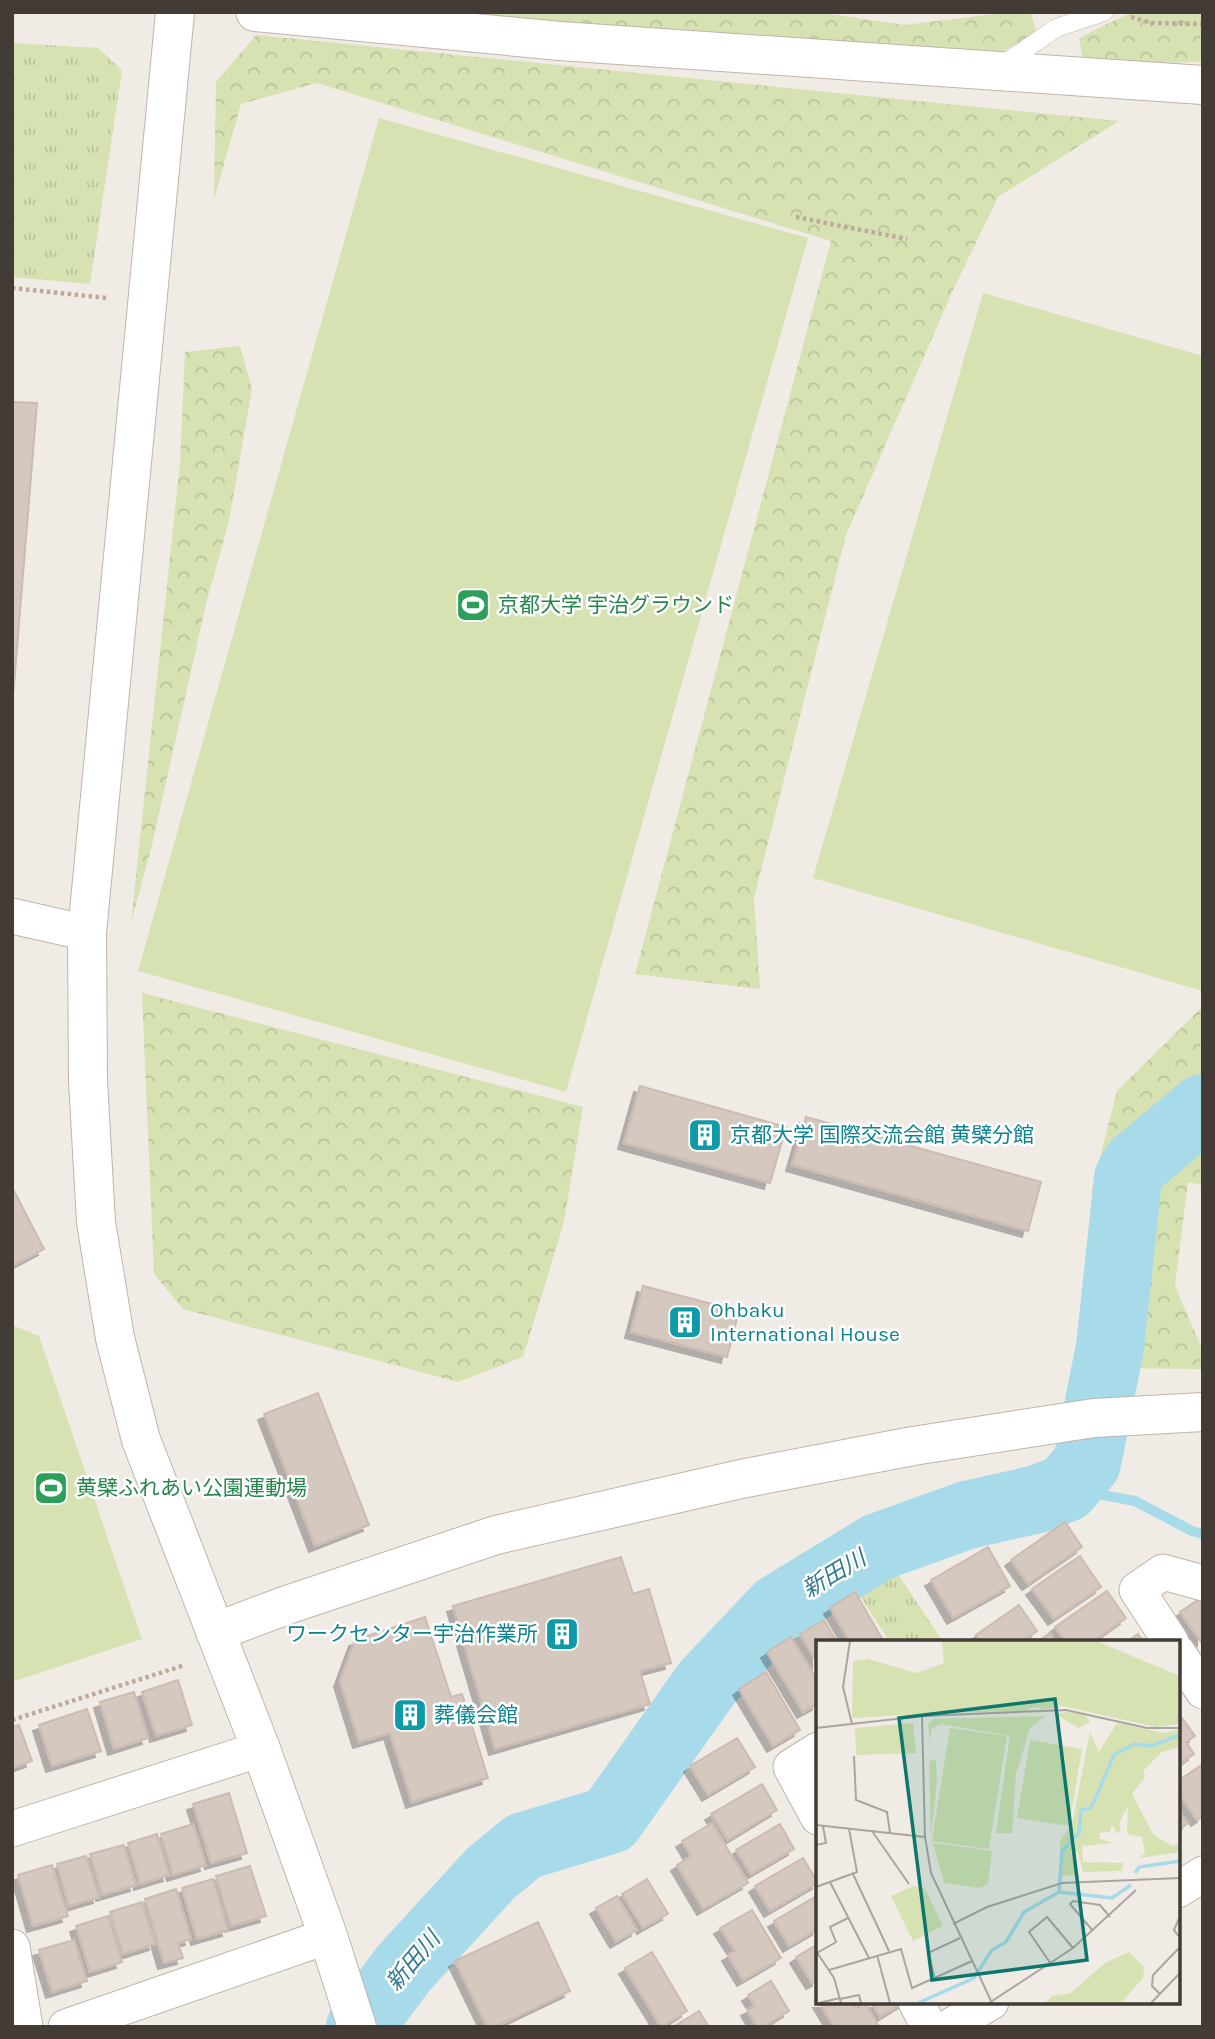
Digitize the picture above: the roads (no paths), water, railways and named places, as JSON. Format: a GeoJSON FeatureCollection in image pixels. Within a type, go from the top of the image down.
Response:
{"type":"FeatureCollection","features":[{"type":"Feature","properties":{"kind":"street"},"geometry":{"type":"LineString","coordinates":[[175,12],[87,933],[88,1081],[96,1222],[115,1338],[141,1440],[261,1749],[328,1936],[351,2009]]}},
{"type":"Feature","properties":{"kind":"street"},"geometry":{"type":"LineString","coordinates":[[255,12],[560,41],[1203,85]]}},
{"type":"Feature","properties":{"kind":"street"},"geometry":{"type":"LineString","coordinates":[[12,916],[87,933]]}},
{"type":"Feature","properties":{"kind":"street"},"geometry":{"type":"LineString","coordinates":[[215,1632],[300,1600],[496,1535],[741,1479],[913,1446],[1094,1418],[1203,1412]]}},
{"type":"Feature","properties":{"kind":"street"},"geometry":{"type":"LineString","coordinates":[[1170,1640],[1138,1590],[1163,1572],[1203,1583]]}},
{"type":"Feature","properties":{"kind":"street"},"geometry":{"type":"LineString","coordinates":[[1180,1656],[1203,1691]]}},
{"type":"Feature","properties":{"kind":"street"},"geometry":{"type":"LineString","coordinates":[[12,1829],[261,1749]]}},
{"type":"Feature","properties":{"kind":"street"},"geometry":{"type":"LineString","coordinates":[[816,1751],[791,1767],[816,1813]]}},
{"type":"Feature","properties":{"kind":"street"},"geometry":{"type":"LineString","coordinates":[[1180,1889],[1203,1874]]}},
{"type":"Feature","properties":{"kind":"street"},"geometry":{"type":"LineString","coordinates":[[66,2027],[328,1936]]}},
{"type":"Feature","properties":{"kind":"street"},"geometry":{"type":"LineString","coordinates":[[12,1947],[25,2027]]}},
{"type":"Feature","properties":{"kind":"street"},"geometry":{"type":"LineString","coordinates":[[917,2004],[929,2027]]}},
{"type":"Feature","properties":{"kind":"street"},"geometry":{"type":"LineString","coordinates":[[949,2027],[988,2004]]}},
{"type":"Feature","properties":{"kind":"lane"},"geometry":{"type":"LineString","coordinates":[[995,71],[1056,28],[1104,12]]}},
{"type":"Feature","properties":{"kind":"waterway","name":"新田川"},"geometry":{"type":"LineString","coordinates":[[360,2027],[404,1968],[491,1873],[524,1846],[610,1820],[707,1683],[778,1608],[878,1547],[967,1515],[1038,1499],[1066,1488],[1087,1463],[1110,1347],[1128,1178],[1136,1164],[1203,1108]]}},
{"type":"Feature","properties":{"kind":"waterway"},"geometry":{"type":"LineString","coordinates":[[1066,1488],[1135,1501],[1192,1531],[1203,1534]]}},
{"type":"Feature","properties":{"kind":"place","name":"京都大学 宇治グラウンド"},"geometry":{"type":"Point","coordinates":[473,605]}},
{"type":"Feature","properties":{"kind":"place","name":"京都大学 国際交流会館 黄檗分館"},"geometry":{"type":"Point","coordinates":[705,1135]}},
{"type":"Feature","properties":{"kind":"place","name":"Ohbaku International House"},"geometry":{"type":"Point","coordinates":[685,1322]}},
{"type":"Feature","properties":{"kind":"place","name":"黄檗ふれあい公園運動場"},"geometry":{"type":"Point","coordinates":[51,1488]}},
{"type":"Feature","properties":{"kind":"place","name":"ワークセンター宇治作業所"},"geometry":{"type":"Point","coordinates":[562,1634]}},
{"type":"Feature","properties":{"kind":"place","name":"葬儀会館"},"geometry":{"type":"Point","coordinates":[410,1715]}}]}
